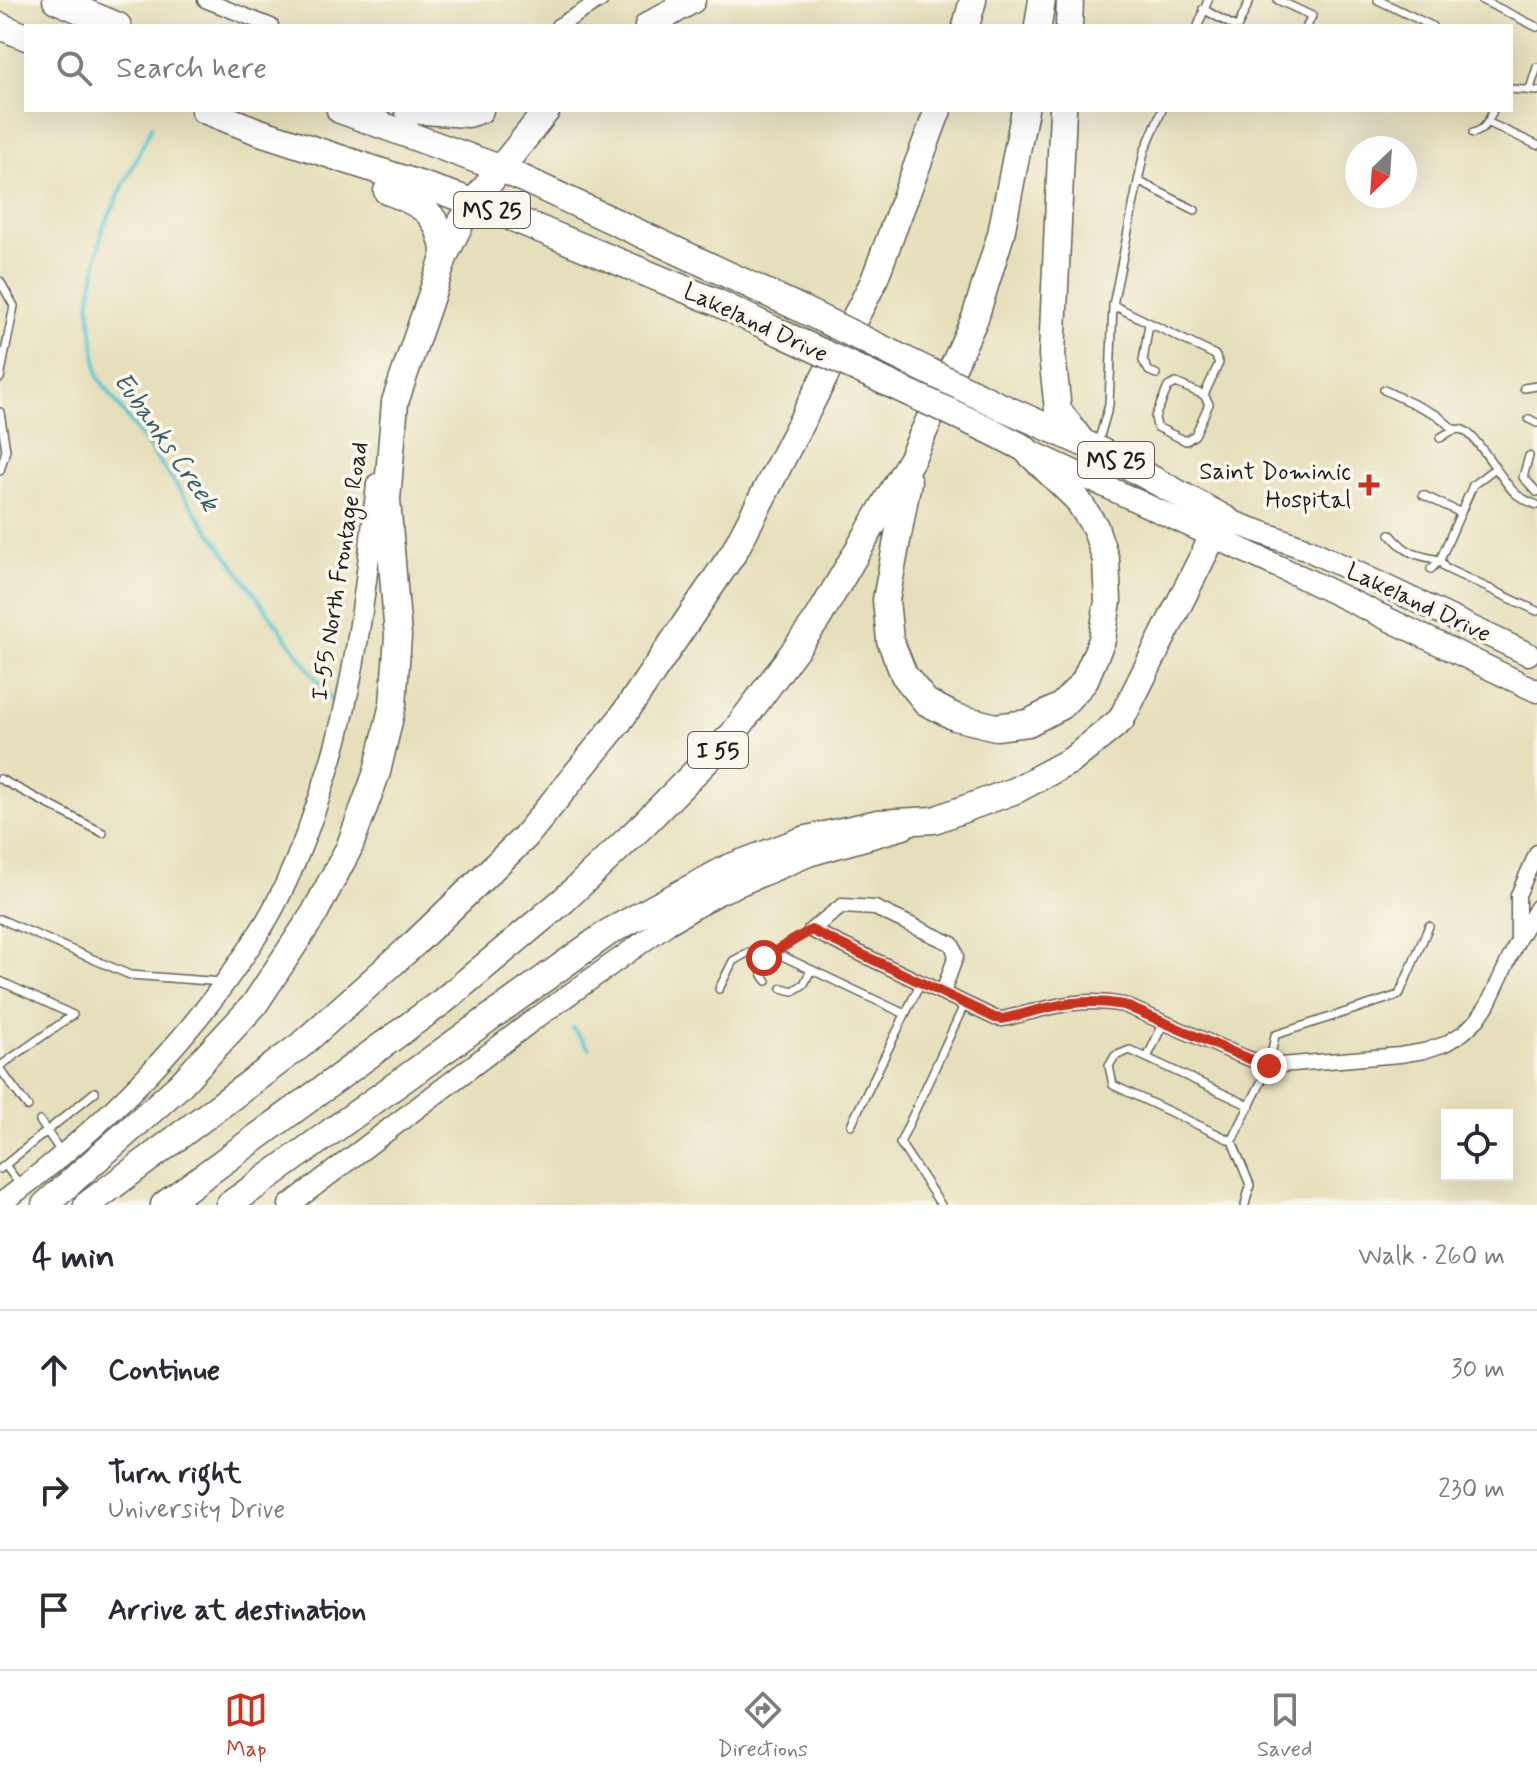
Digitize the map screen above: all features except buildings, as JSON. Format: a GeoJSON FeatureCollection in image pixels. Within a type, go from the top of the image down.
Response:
{"type":"FeatureCollection","features":[{"type":"Feature","properties":{"kind":"highway"},"geometry":{"type":"LineString","coordinates":[[56,0],[113,24]]}},
{"type":"Feature","properties":{"kind":"highway"},"geometry":{"type":"LineString","coordinates":[[651,24],[692,0]]}},
{"type":"Feature","properties":{"kind":"highway"},"geometry":{"type":"LineString","coordinates":[[967,24],[973,0]]}},
{"type":"Feature","properties":{"kind":"highway"},"geometry":{"type":"LineString","coordinates":[[1038,24],[1042,0]]}},
{"type":"Feature","properties":{"kind":"highway"},"geometry":{"type":"LineString","coordinates":[[1069,24],[1070,0]]}},
{"type":"Feature","properties":{"kind":"highway"},"geometry":{"type":"LineString","coordinates":[[0,26],[24,36]]}},
{"type":"Feature","properties":{"kind":"highway","name":"Lakeland Drive"},"geometry":{"type":"LineString","coordinates":[[209,112],[257,131],[474,202],[716,302],[772,329],[996,419],[1090,447],[1220,528]]}},
{"type":"Feature","properties":{"kind":"highway","name":"Lakeland Drive"},"geometry":{"type":"LineString","coordinates":[[345,112],[502,169],[793,305],[996,419],[1024,448]]}},
{"type":"Feature","properties":{"kind":"highway"},"geometry":{"type":"LineString","coordinates":[[438,112],[474,112]]}},
{"type":"Feature","properties":{"kind":"highway"},"geometry":{"type":"LineString","coordinates":[[45,1205],[179,1086],[254,1005],[314,914],[349,848],[377,772],[393,704],[398,636],[387,500],[395,402],[445,255],[474,202],[545,112]]}},
{"type":"Feature","properties":{"kind":"highway"},"geometry":{"type":"LineString","coordinates":[[87,1205],[301,1045],[415,943],[525,837],[620,720],[734,552],[873,283],[937,112]]}},
{"type":"Feature","properties":{"kind":"highway","name":"I 55"},"geometry":{"type":"LineString","coordinates":[[164,1205],[443,1001],[564,900],[733,734],[817,620],[912,458],[975,318],[1001,234],[1025,112]]}},
{"type":"Feature","properties":{"kind":"highway"},"geometry":{"type":"LineString","coordinates":[[1063,112],[1052,355],[1058,410],[1090,447]]}},
{"type":"Feature","properties":{"kind":"highway"},"geometry":{"type":"LineString","coordinates":[[257,131],[291,149],[423,206],[442,233],[445,255]]}},
{"type":"Feature","properties":{"kind":"highway"},"geometry":{"type":"LineString","coordinates":[[912,458],[892,553],[886,600],[890,640],[904,675],[926,702],[955,717],[996,727],[1028,723],[1061,706],[1084,682],[1102,640],[1108,601],[1106,560],[1095,527],[1077,499],[1024,448]]}},
{"type":"Feature","properties":{"kind":"highway"},"geometry":{"type":"LineString","coordinates":[[229,1205],[609,932],[671,896],[728,868],[803,840],[878,823],[934,820],[1043,777],[1072,760],[1121,720],[1220,528]]}},
{"type":"Feature","properties":{"kind":"main road","name":"Lakeland Drive"},"geometry":{"type":"LineString","coordinates":[[1024,448],[1220,528],[1306,548],[1534,656]]}},
{"type":"Feature","properties":{"kind":"main road","name":"Lakeland Drive"},"geometry":{"type":"LineString","coordinates":[[1220,528],[1295,575],[1526,686]]}},
{"type":"Feature","properties":{"kind":"street"},"geometry":{"type":"LineString","coordinates":[[205,0],[266,24]]}},
{"type":"Feature","properties":{"kind":"street"},"geometry":{"type":"LineString","coordinates":[[561,24],[601,0]]}},
{"type":"Feature","properties":{"kind":"street","name":"I-55 North Frontage Road"},"geometry":{"type":"LineString","coordinates":[[0,1204],[97,1123],[192,1028],[266,921],[316,808],[338,736],[362,623],[378,478],[395,402]]}},
{"type":"Feature","properties":{"kind":"street"},"geometry":{"type":"LineString","coordinates":[[289,1205],[528,1024],[668,924],[719,894],[809,856],[934,820]]}},
{"type":"Feature","properties":{"kind":"street"},"geometry":{"type":"LineString","coordinates":[[1518,940],[1518,895],[1537,852]]}},
{"type":"Feature","properties":{"kind":"street"},"geometry":{"type":"LineString","coordinates":[[943,992],[956,956],[952,944],[904,921],[875,908],[842,906],[811,930],[995,1018],[1003,1019],[1066,1002],[1107,1001],[1124,1005],[1269,1066],[1400,1055],[1445,1044],[1463,1033],[1488,1004],[1537,907]]}},
{"type":"Feature","properties":{"kind":"lane"},"geometry":{"type":"LineString","coordinates":[[1199,24],[1208,0]]}},
{"type":"Feature","properties":{"kind":"lane"},"geometry":{"type":"LineString","coordinates":[[1237,24],[1250,0]]}},
{"type":"Feature","properties":{"kind":"lane"},"geometry":{"type":"LineString","coordinates":[[1278,0],[1312,16],[1308,24]]}},
{"type":"Feature","properties":{"kind":"lane"},"geometry":{"type":"LineString","coordinates":[[1378,0],[1428,24]]}},
{"type":"Feature","properties":{"kind":"lane"},"geometry":{"type":"LineString","coordinates":[[1482,0],[1537,27]]}},
{"type":"Feature","properties":{"kind":"lane"},"geometry":{"type":"LineString","coordinates":[[1203,9],[1232,24]]}},
{"type":"Feature","properties":{"kind":"lane"},"geometry":{"type":"LineString","coordinates":[[1507,24],[1512,15]]}},
{"type":"Feature","properties":{"kind":"lane"},"geometry":{"type":"LineString","coordinates":[[1513,89],[1534,90],[1537,67]]}},
{"type":"Feature","properties":{"kind":"lane"},"geometry":{"type":"LineString","coordinates":[[1090,447],[1109,405],[1113,305],[1144,152],[1161,112]]}},
{"type":"Feature","properties":{"kind":"lane"},"geometry":{"type":"LineString","coordinates":[[1473,133],[1489,123],[1492,112]]}},
{"type":"Feature","properties":{"kind":"lane"},"geometry":{"type":"LineString","coordinates":[[1489,123],[1537,145]]}},
{"type":"Feature","properties":{"kind":"lane"},"geometry":{"type":"LineString","coordinates":[[1138,181],[1195,210]]}},
{"type":"Feature","properties":{"kind":"lane"},"geometry":{"type":"LineString","coordinates":[[0,281],[14,306],[0,378]]}},
{"type":"Feature","properties":{"kind":"lane"},"geometry":{"type":"LineString","coordinates":[[1113,305],[1215,355],[1219,363],[1204,395]]}},
{"type":"Feature","properties":{"kind":"lane"},"geometry":{"type":"LineString","coordinates":[[1149,324],[1143,361],[1149,371],[1156,374]]}},
{"type":"Feature","properties":{"kind":"lane"},"geometry":{"type":"LineString","coordinates":[[1176,383],[1204,395],[1209,404],[1195,435],[1186,441],[1157,427],[1155,417],[1168,387],[1176,383]]}},
{"type":"Feature","properties":{"kind":"lane"},"geometry":{"type":"LineString","coordinates":[[1524,388],[1537,386]]}},
{"type":"Feature","properties":{"kind":"lane"},"geometry":{"type":"LineString","coordinates":[[1384,390],[1437,415],[1453,429],[1462,430],[1473,437],[1517,496],[1537,505]]}},
{"type":"Feature","properties":{"kind":"lane"},"geometry":{"type":"LineString","coordinates":[[0,412],[6,450],[0,471]]}},
{"type":"Feature","properties":{"kind":"lane"},"geometry":{"type":"LineString","coordinates":[[1440,438],[1453,429]]}},
{"type":"Feature","properties":{"kind":"lane"},"geometry":{"type":"LineString","coordinates":[[1529,456],[1523,477],[1537,492]]}},
{"type":"Feature","properties":{"kind":"lane"},"geometry":{"type":"LineString","coordinates":[[1431,569],[1440,560],[1473,485],[1494,469]]}},
{"type":"Feature","properties":{"kind":"lane"},"geometry":{"type":"LineString","coordinates":[[1423,495],[1461,513]]}},
{"type":"Feature","properties":{"kind":"lane"},"geometry":{"type":"LineString","coordinates":[[1390,534],[1401,549],[1440,560],[1445,568],[1537,611]]}},
{"type":"Feature","properties":{"kind":"lane"},"geometry":{"type":"LineString","coordinates":[[0,779],[103,833]]}},
{"type":"Feature","properties":{"kind":"lane"},"geometry":{"type":"LineString","coordinates":[[0,919],[130,975],[224,982]]}},
{"type":"Feature","properties":{"kind":"lane"},"geometry":{"type":"LineString","coordinates":[[1232,1141],[1269,1066],[1275,1035],[1399,995],[1429,926]]}},
{"type":"Feature","properties":{"kind":"lane"},"geometry":{"type":"LineString","coordinates":[[767,981],[761,974],[760,966],[764,958],[811,930]]}},
{"type":"Feature","properties":{"kind":"lane"},"geometry":{"type":"LineString","coordinates":[[719,989],[733,961],[749,952],[764,958]]}},
{"type":"Feature","properties":{"kind":"lane"},"geometry":{"type":"LineString","coordinates":[[774,952],[905,1014]]}},
{"type":"Feature","properties":{"kind":"lane"},"geometry":{"type":"LineString","coordinates":[[782,988],[793,991],[804,984],[811,970]]}},
{"type":"Feature","properties":{"kind":"lane"},"geometry":{"type":"LineString","coordinates":[[0,981],[73,1015],[0,1067],[28,1107]]}},
{"type":"Feature","properties":{"kind":"lane"},"geometry":{"type":"LineString","coordinates":[[851,1125],[921,982]]}},
{"type":"Feature","properties":{"kind":"lane"},"geometry":{"type":"LineString","coordinates":[[941,1205],[900,1143],[965,1003]]}},
{"type":"Feature","properties":{"kind":"lane"},"geometry":{"type":"LineString","coordinates":[[1147,1058],[1164,1022]]}},
{"type":"Feature","properties":{"kind":"lane"},"geometry":{"type":"LineString","coordinates":[[1245,1205],[1250,1185],[1232,1141],[1113,1085],[1109,1066],[1115,1056],[1130,1050],[1250,1106]]}},
{"type":"Feature","properties":{"kind":"lane"},"geometry":{"type":"LineString","coordinates":[[23,1187],[3,1167],[95,1092]]}},
{"type":"Feature","properties":{"kind":"lane"},"geometry":{"type":"LineString","coordinates":[[80,1105],[97,1123]]}},
{"type":"Feature","properties":{"kind":"lane"},"geometry":{"type":"LineString","coordinates":[[40,1121],[62,1153]]}},
{"type":"Feature","properties":{"kind":"waterway","name":"Eubanks Creek"},"geometry":{"type":"LineString","coordinates":[[152,126],[102,230],[89,305],[98,377],[333,702]]}},
{"type":"Feature","properties":{"kind":"waterway","name":"Eubanks Creek"},"geometry":{"type":"LineString","coordinates":[[573,1028],[589,1048]]}},
{"type":"Feature","properties":{"kind":"place","name":"Saint Dominic Hospital"},"geometry":{"type":"Point","coordinates":[1369,485]}},
{"type":"Feature","properties":{"kind":"route"},"geometry":{"type":"LineString","coordinates":[[764,958],[811,930],[995,1018],[1003,1019],[1066,1002],[1107,1001],[1143,1012],[1269,1066]]}}]}
